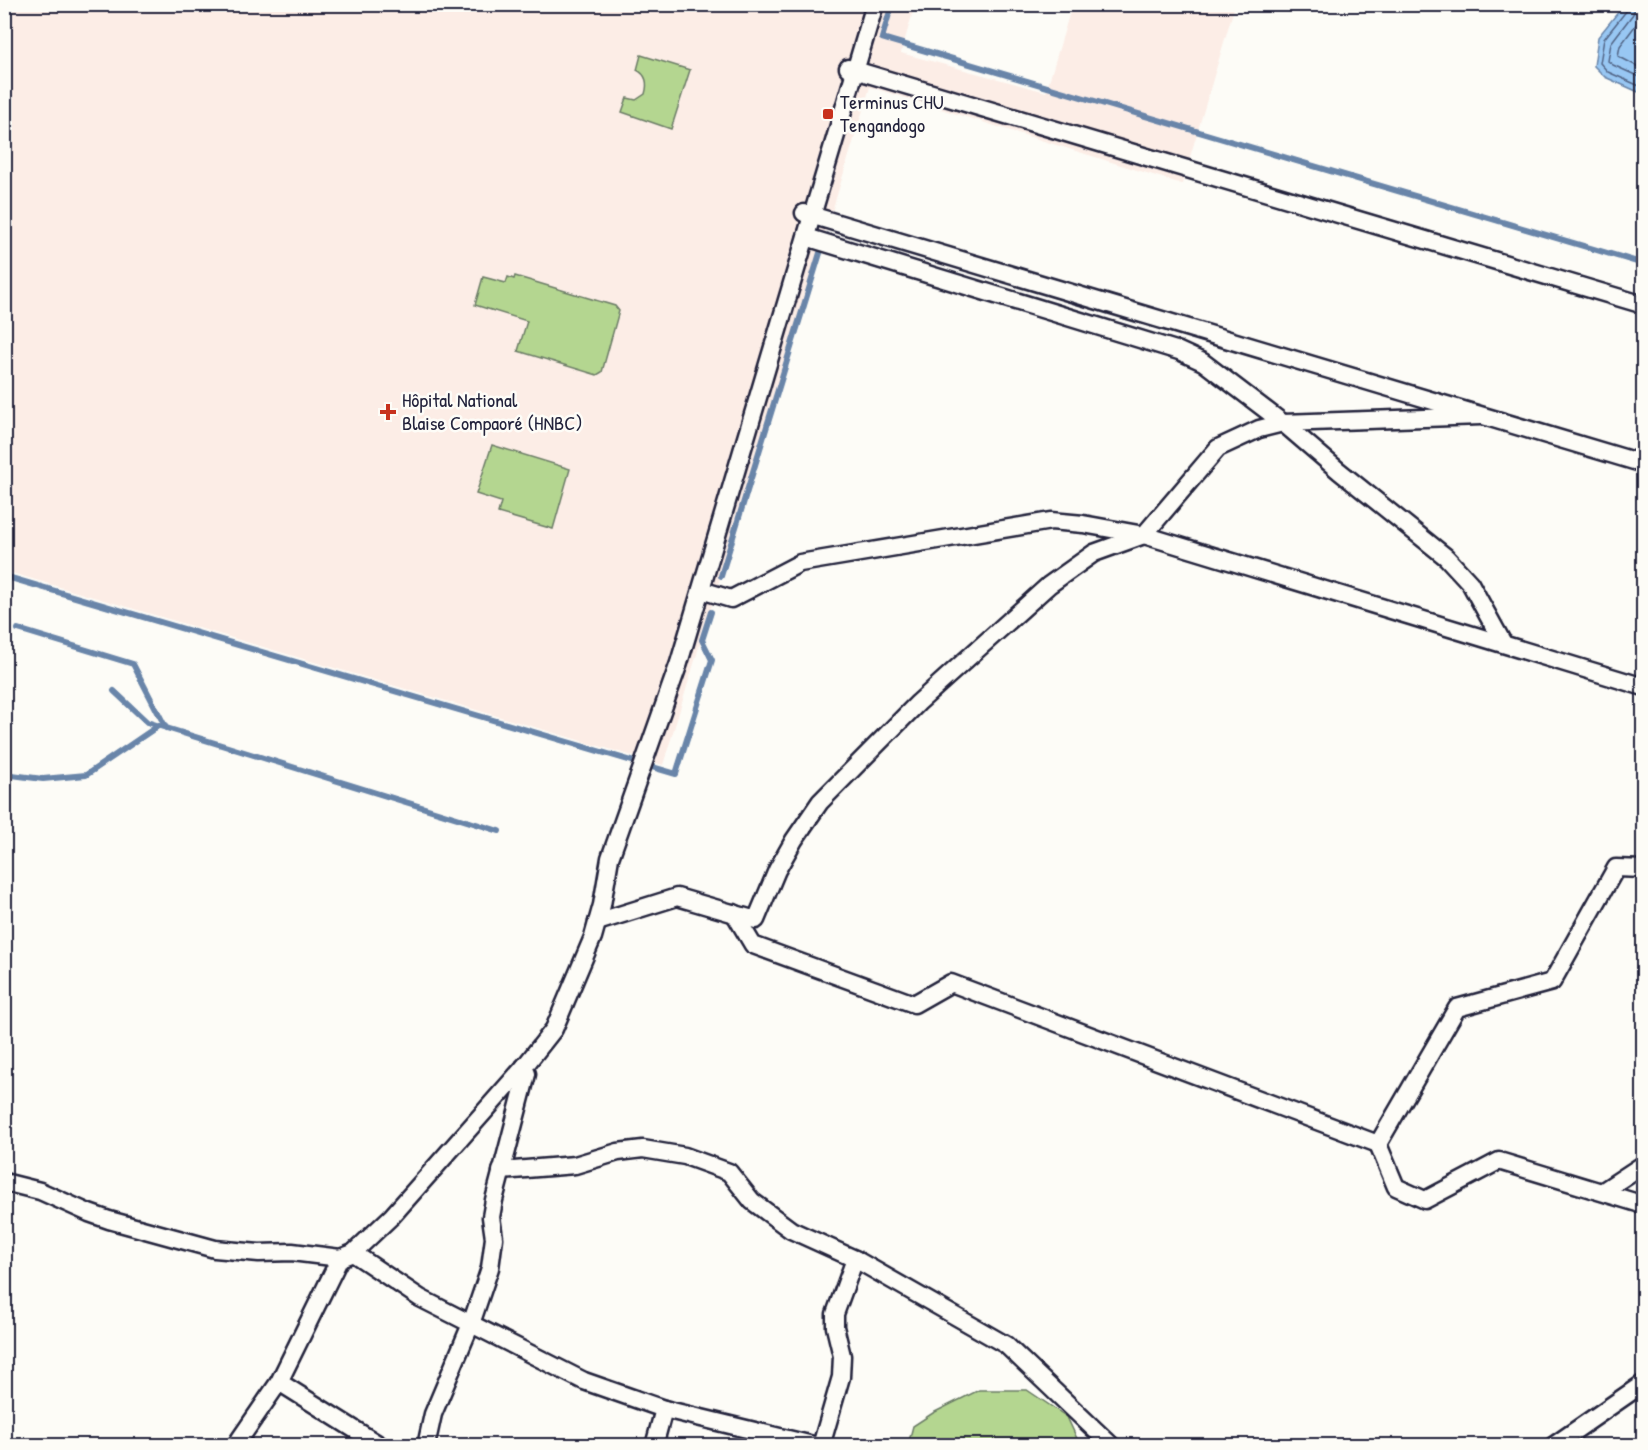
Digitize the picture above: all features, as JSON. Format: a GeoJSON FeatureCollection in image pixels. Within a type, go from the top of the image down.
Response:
{"type":"FeatureCollection","features":[{"type":"Feature","properties":{"kind":"street"},"geometry":{"type":"LineString","coordinates":[[235,1446],[279,1382],[346,1256],[392,1216],[524,1067],[554,1029],[593,937],[610,858],[679,663],[806,237],[808,214],[874,4]]}},
{"type":"Feature","properties":{"kind":"street"},"geometry":{"type":"LineString","coordinates":[[852,69],[1644,305]]}},
{"type":"Feature","properties":{"kind":"street"},"geometry":{"type":"LineString","coordinates":[[808,214],[1644,464]]}},
{"type":"Feature","properties":{"kind":"street"},"geometry":{"type":"LineString","coordinates":[[806,237],[1179,351],[1203,362],[1283,423],[1446,557],[1470,583],[1503,643]]}},
{"type":"Feature","properties":{"kind":"street"},"geometry":{"type":"LineString","coordinates":[[597,922],[677,897],[756,920],[777,870],[820,802],[918,702],[1049,585],[1094,552],[1144,535],[1218,448],[1259,429],[1283,423],[1481,416]]}},
{"type":"Feature","properties":{"kind":"street"},"geometry":{"type":"LineString","coordinates":[[701,590],[730,599],[800,563],[1051,521],[1083,524],[1144,535],[1644,687]]}},
{"type":"Feature","properties":{"kind":"street"},"geometry":{"type":"LineString","coordinates":[[1378,1144],[1457,1008],[1552,982],[1616,868],[1644,869]]}},
{"type":"Feature","properties":{"kind":"street"},"geometry":{"type":"LineString","coordinates":[[734,913],[753,945],[914,1004],[951,983],[1378,1144],[1396,1187],[1425,1200],[1499,1161],[1644,1205]]}},
{"type":"Feature","properties":{"kind":"street"},"geometry":{"type":"LineString","coordinates":[[426,1446],[433,1414],[471,1324],[490,1268],[494,1238],[491,1217],[527,1074],[524,1067]]}},
{"type":"Feature","properties":{"kind":"street"},"geometry":{"type":"LineString","coordinates":[[501,1171],[575,1165],[618,1152],[643,1149],[685,1156],[729,1173],[752,1201],[791,1230],[855,1259],[1006,1345],[1112,1446]]}},
{"type":"Feature","properties":{"kind":"street"},"geometry":{"type":"LineString","coordinates":[[1603,1191],[1644,1164]]}},
{"type":"Feature","properties":{"kind":"street"},"geometry":{"type":"LineString","coordinates":[[4,1182],[40,1191],[109,1220],[215,1249],[346,1256],[420,1298],[584,1381],[664,1409],[819,1446],[841,1377],[842,1356],[835,1327],[835,1314],[855,1259]]}},
{"type":"Feature","properties":{"kind":"street"},"geometry":{"type":"LineString","coordinates":[[279,1382],[373,1443]]}},
{"type":"Feature","properties":{"kind":"street"},"geometry":{"type":"LineString","coordinates":[[1552,1446],[1644,1383]]}},
{"type":"Feature","properties":{"kind":"street"},"geometry":{"type":"LineString","coordinates":[[654,1446],[664,1409]]}},
{"type":"Feature","properties":{"kind":"shaded area","name":"Hôpital National Blaise Compaoré (HNBC)"},"geometry":{"type":"Polygon","coordinates":[[[4,5],[915,5],[901,53],[1046,92],[1072,5],[1235,5],[1182,184],[870,87],[663,765],[5,571],[4,5]]]}},
{"type":"Feature","properties":{"kind":"green space"},"geometry":{"type":"Polygon","coordinates":[[[641,55],[690,70],[671,129],[622,112],[627,98],[636,100],[645,94],[646,80],[637,70],[641,55]]]}},
{"type":"Feature","properties":{"kind":"green space"},"geometry":{"type":"Polygon","coordinates":[[[515,276],[615,306],[619,311],[602,372],[597,375],[518,351],[527,321],[475,305],[483,277],[506,283],[508,277],[514,279],[515,276]]]}},
{"type":"Feature","properties":{"kind":"green space"},"geometry":{"type":"Polygon","coordinates":[[[492,445],[570,469],[553,529],[498,513],[501,502],[476,494],[492,445]]]}},
{"type":"Feature","properties":{"kind":"green space"},"geometry":{"type":"Polygon","coordinates":[[[979,1390],[1027,1390],[1067,1417],[1080,1445],[908,1445],[913,1426],[933,1413],[979,1390]]]}},
{"type":"Feature","properties":{"kind":"water"},"geometry":{"type":"Polygon","coordinates":[[[1624,5],[1643,5],[1643,94],[1605,77],[1594,66],[1598,37],[1624,5]]]}},
{"type":"Feature","properties":{"kind":"waterway"},"geometry":{"type":"LineString","coordinates":[[892,4],[882,38],[1644,264]]}},
{"type":"Feature","properties":{"kind":"waterway"},"geometry":{"type":"LineString","coordinates":[[721,576],[820,253]]}},
{"type":"Feature","properties":{"kind":"waterway"},"geometry":{"type":"LineString","coordinates":[[4,576],[676,774],[712,660],[702,640],[711,612]]}},
{"type":"Feature","properties":{"kind":"waterway"},"geometry":{"type":"LineString","coordinates":[[18,629],[133,664],[166,728]]}},
{"type":"Feature","properties":{"kind":"waterway"},"geometry":{"type":"LineString","coordinates":[[114,691],[147,722],[499,831]]}},
{"type":"Feature","properties":{"kind":"waterway"},"geometry":{"type":"LineString","coordinates":[[4,774],[43,779],[86,775],[158,726]]}},
{"type":"Feature","properties":{"kind":"place","name":"Terminus CHU Tengandogo"},"geometry":{"type":"Point","coordinates":[828,114]}},
{"type":"Feature","properties":{"kind":"place","name":"Hôpital National Blaise Compaoré (HNBC)"},"geometry":{"type":"Point","coordinates":[388,412]}}]}
